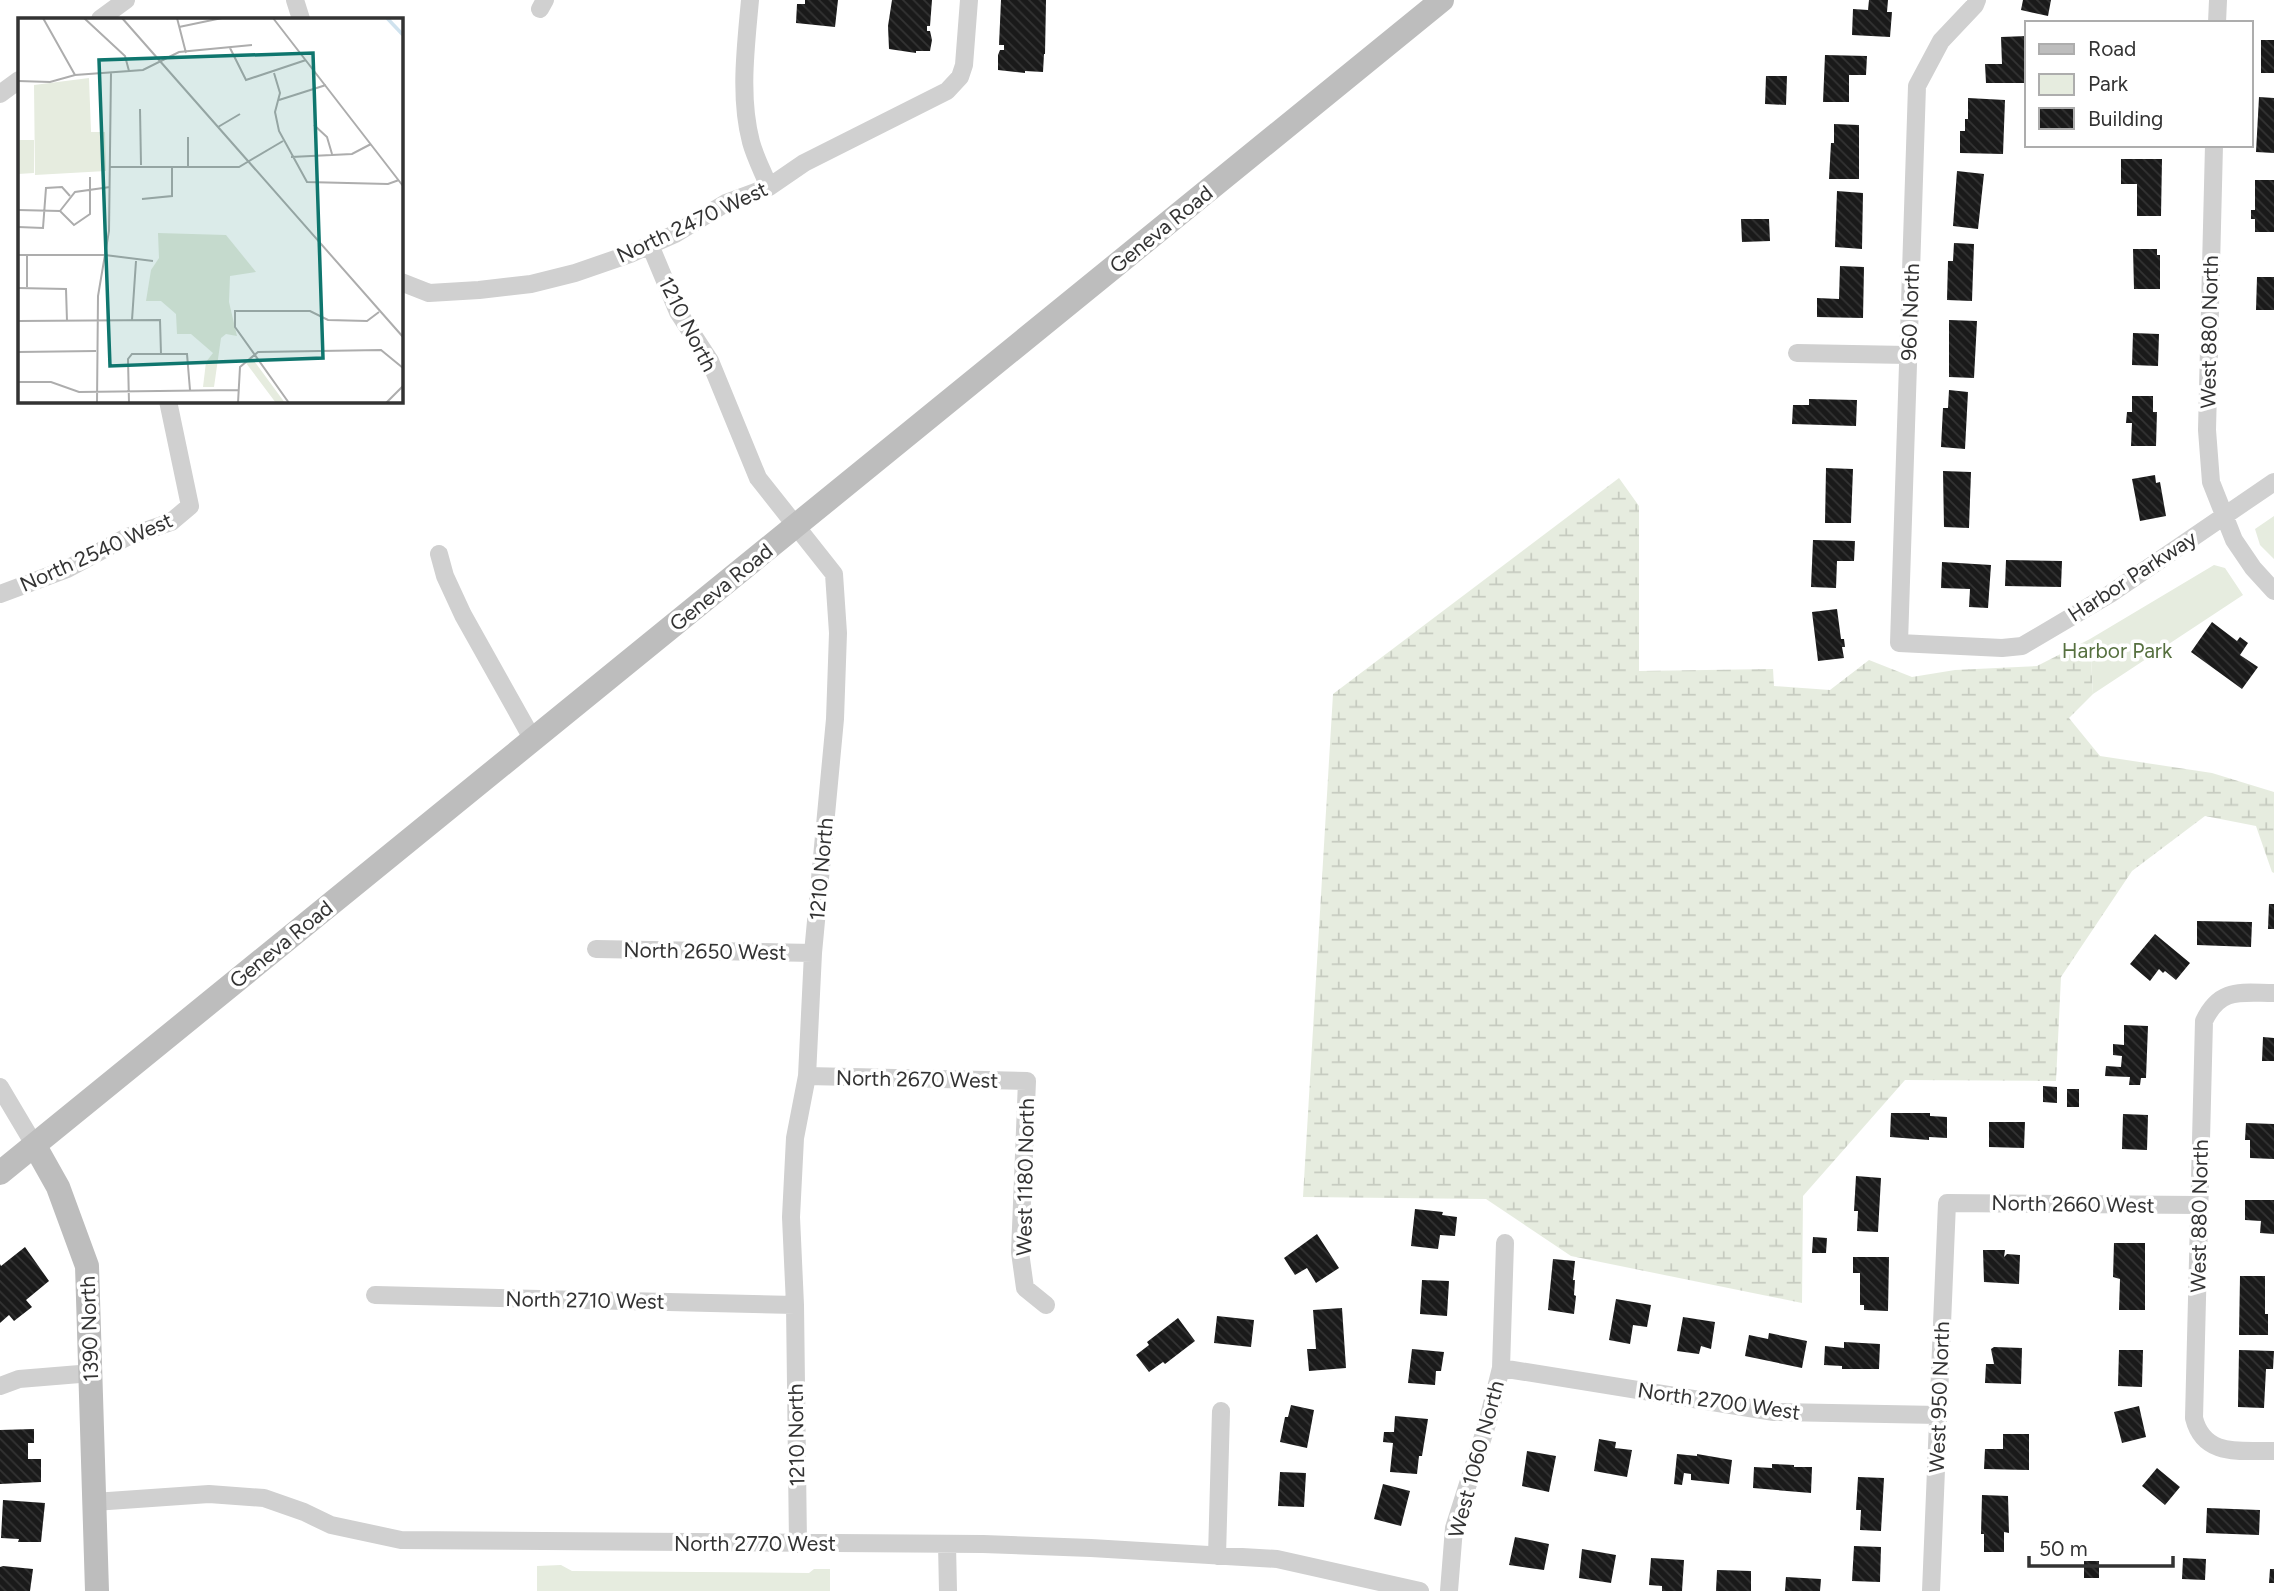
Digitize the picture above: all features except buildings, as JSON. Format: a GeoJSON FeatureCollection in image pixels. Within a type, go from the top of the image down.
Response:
{"type":"FeatureCollection","features":[{"type":"Feature","properties":{"kind":"main road","name":"Geneva Road"},"geometry":{"type":"LineString","coordinates":[[0,1173],[1442,0]]}},
{"type":"Feature","properties":{"kind":"main road","name":"1390 North"},"geometry":{"type":"LineString","coordinates":[[35,1146],[58,1188],[87,1266],[97,1591]]}},
{"type":"Feature","properties":{"kind":"street"},"geometry":{"type":"LineString","coordinates":[[101,18],[126,0]]}},
{"type":"Feature","properties":{"kind":"street"},"geometry":{"type":"LineString","coordinates":[[295,0],[301,18]]}},
{"type":"Feature","properties":{"kind":"street"},"geometry":{"type":"LineString","coordinates":[[750,0],[745,60],[746,109],[751,142],[769,187]]}},
{"type":"Feature","properties":{"kind":"street","name":"North 2470 West"},"geometry":{"type":"LineString","coordinates":[[402,282],[429,293],[531,284],[575,273],[675,234],[726,202],[769,187],[804,163],[947,91],[960,77],[964,65],[969,0]]}},
{"type":"Feature","properties":{"kind":"street","name":"960 North"},"geometry":{"type":"LineString","coordinates":[[1899,643],[1917,86],[1941,41],[1977,0]]}},
{"type":"Feature","properties":{"kind":"street"},"geometry":{"type":"LineString","coordinates":[[2217,21],[2218,0]]}},
{"type":"Feature","properties":{"kind":"street"},"geometry":{"type":"LineString","coordinates":[[0,94],[18,81]]}},
{"type":"Feature","properties":{"kind":"street","name":"West 880 North"},"geometry":{"type":"LineString","coordinates":[[2214,147],[2207,430],[2211,482],[2234,540],[2246,559],[2274,591]]}},
{"type":"Feature","properties":{"kind":"street","name":"1210 North"},"geometry":{"type":"LineString","coordinates":[[650,245],[678,312],[710,361],[758,478],[834,575],[838,633],[835,719],[813,953],[807,1076],[795,1138],[790,1217],[795,1305],[797,1544]]}},
{"type":"Feature","properties":{"kind":"street"},"geometry":{"type":"LineString","coordinates":[[1797,354],[1908,355]]}},
{"type":"Feature","properties":{"kind":"street","name":"North 2540 West"},"geometry":{"type":"LineString","coordinates":[[0,594],[67,569],[127,537],[171,522],[190,506],[169,402]]}},
{"type":"Feature","properties":{"kind":"street","name":"Harbor Parkway"},"geometry":{"type":"LineString","coordinates":[[1899,643],[2002,648],[2022,646],[2110,594],[2274,482]]}},
{"type":"Feature","properties":{"kind":"street"},"geometry":{"type":"LineString","coordinates":[[439,554],[445,576],[463,615],[533,740]]}},
{"type":"Feature","properties":{"kind":"street","name":"North 2650 West"},"geometry":{"type":"LineString","coordinates":[[596,949],[813,953]]}},
{"type":"Feature","properties":{"kind":"street","name":"West 880 North"},"geometry":{"type":"LineString","coordinates":[[2274,993],[2235,993],[2218,1000],[2204,1021],[2194,1418],[2201,1435],[2215,1447],[2228,1450],[2274,1451]]}},
{"type":"Feature","properties":{"kind":"street","name":"North 2670 West"},"geometry":{"type":"LineString","coordinates":[[807,1076],[1027,1082]]}},
{"type":"Feature","properties":{"kind":"street","name":"West 1180 North"},"geometry":{"type":"LineString","coordinates":[[1027,1082],[1020,1252],[1025,1288],[1046,1305]]}},
{"type":"Feature","properties":{"kind":"street","name":"1390 North"},"geometry":{"type":"LineString","coordinates":[[0,1087],[35,1146]]}},
{"type":"Feature","properties":{"kind":"street","name":"North 2660 West"},"geometry":{"type":"LineString","coordinates":[[1947,1203],[2199,1205]]}},
{"type":"Feature","properties":{"kind":"street","name":"West 950 North"},"geometry":{"type":"LineString","coordinates":[[1931,1591],[1947,1203]]}},
{"type":"Feature","properties":{"kind":"street","name":"West 1060 North"},"geometry":{"type":"LineString","coordinates":[[1449,1591],[1454,1528],[1487,1424],[1501,1368],[1505,1243]]}},
{"type":"Feature","properties":{"kind":"street","name":"North 2710 West"},"geometry":{"type":"LineString","coordinates":[[375,1295],[795,1305]]}},
{"type":"Feature","properties":{"kind":"street","name":"North 2700 West"},"geometry":{"type":"LineString","coordinates":[[1501,1368],[1774,1412],[1938,1415]]}},
{"type":"Feature","properties":{"kind":"street"},"geometry":{"type":"LineString","coordinates":[[0,1386],[19,1379],[92,1373]]}},
{"type":"Feature","properties":{"kind":"street"},"geometry":{"type":"LineString","coordinates":[[1217,1556],[1221,1411]]}},
{"type":"Feature","properties":{"kind":"street","name":"North 2770 West"},"geometry":{"type":"LineString","coordinates":[[94,1502],[209,1494],[264,1498],[331,1525],[401,1540],[947,1544],[1091,1548],[1277,1559],[1420,1591]]}},
{"type":"Feature","properties":{"kind":"street"},"geometry":{"type":"LineString","coordinates":[[947,1544],[948,1591]]}},
{"type":"Feature","properties":{"kind":"green space"},"geometry":{"type":"Polygon","coordinates":[[[1619,478],[1639,506],[1639,671],[1773,669],[1774,686],[1830,690],[1869,660],[1912,677],[1955,670],[2037,666],[2090,639],[2093,694],[2069,718],[2100,756],[2212,773],[2274,792],[2274,873],[2256,826],[2205,816],[2132,871],[2061,977],[2056,1081],[1905,1080],[1803,1196],[1802,1303],[1571,1256],[1486,1199],[1303,1197],[1333,694],[1619,478]]]}},
{"type":"Feature","properties":{"kind":"green space"},"geometry":{"type":"Polygon","coordinates":[[[2274,516],[2274,559],[2260,545],[2255,529],[2274,516]]]}},
{"type":"Feature","properties":{"kind":"green space","name":"Harbor Park"},"geometry":{"type":"Polygon","coordinates":[[[2214,565],[2225,568],[2243,595],[2093,694],[2090,639],[2214,565]]]}},
{"type":"Feature","properties":{"kind":"green space"},"geometry":{"type":"Polygon","coordinates":[[[561,1565],[572,1571],[809,1573],[814,1569],[830,1569],[830,1591],[537,1591],[537,1566],[561,1565]]]}}]}
